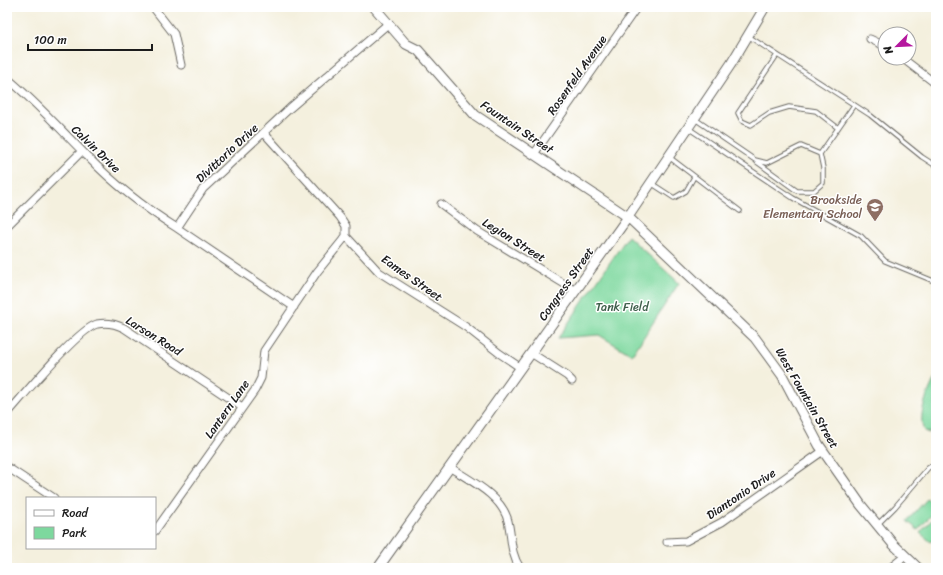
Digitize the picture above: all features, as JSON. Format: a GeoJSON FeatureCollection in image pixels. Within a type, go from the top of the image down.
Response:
{"type":"FeatureCollection","features":[{"type":"Feature","properties":{"kind":"street"},"geometry":{"type":"LineString","coordinates":[[153,7],[174,34],[181,65]]}},
{"type":"Feature","properties":{"kind":"street","name":"Fountain Street"},"geometry":{"type":"LineString","coordinates":[[374,7],[406,44],[418,50],[475,115],[628,217]]}},
{"type":"Feature","properties":{"kind":"street","name":"Rosenfeld Avenue"},"geometry":{"type":"LineString","coordinates":[[534,154],[637,7]]}},
{"type":"Feature","properties":{"kind":"street","name":"Congress Street"},"geometry":{"type":"LineString","coordinates":[[378,568],[451,468],[628,217],[695,119],[765,7]]}},
{"type":"Feature","properties":{"kind":"street","name":"Divittorio Drive"},"geometry":{"type":"LineString","coordinates":[[177,228],[203,188],[290,108],[389,23]]}},
{"type":"Feature","properties":{"kind":"street"},"geometry":{"type":"LineString","coordinates":[[870,39],[877,42]]}},
{"type":"Feature","properties":{"kind":"street"},"geometry":{"type":"LineString","coordinates":[[912,66],[936,84]]}},
{"type":"Feature","properties":{"kind":"street","name":"Calvin Drive"},"geometry":{"type":"LineString","coordinates":[[7,78],[82,152],[143,206],[177,228]]}},
{"type":"Feature","properties":{"kind":"street","name":"Eames Street"},"geometry":{"type":"LineString","coordinates":[[264,133],[340,217],[346,226],[346,236],[379,272],[466,327],[521,368]]}},
{"type":"Feature","properties":{"kind":"street"},"geometry":{"type":"LineString","coordinates":[[7,226],[82,152]]}},
{"type":"Feature","properties":{"kind":"street","name":"Legion Street"},"geometry":{"type":"LineString","coordinates":[[441,204],[477,230],[576,291]]}},
{"type":"Feature","properties":{"kind":"street","name":"West Fountain Street"},"geometry":{"type":"LineString","coordinates":[[628,217],[756,338],[782,376],[823,451],[861,505],[905,556],[918,568]]}},
{"type":"Feature","properties":{"kind":"street"},"geometry":{"type":"LineString","coordinates":[[177,228],[294,307]]}},
{"type":"Feature","properties":{"kind":"street","name":"Lantern Lane"},"geometry":{"type":"LineString","coordinates":[[156,530],[261,378],[264,351],[317,272],[346,236]]}},
{"type":"Feature","properties":{"kind":"street","name":"Larson Road"},"geometry":{"type":"LineString","coordinates":[[7,414],[75,340],[90,327],[103,323],[124,328],[242,407]]}},
{"type":"Feature","properties":{"kind":"street"},"geometry":{"type":"LineString","coordinates":[[532,353],[567,376],[572,381]]}},
{"type":"Feature","properties":{"kind":"street","name":"Diantonio Drive"},"geometry":{"type":"LineString","coordinates":[[667,542],[686,541],[722,522],[823,451]]}},
{"type":"Feature","properties":{"kind":"street"},"geometry":{"type":"LineString","coordinates":[[7,467],[52,497]]}},
{"type":"Feature","properties":{"kind":"street"},"geometry":{"type":"LineString","coordinates":[[451,468],[482,489],[500,505],[508,520],[511,549],[520,568]]}},
{"type":"Feature","properties":{"kind":"street"},"geometry":{"type":"LineString","coordinates":[[890,568],[905,556]]}},
{"type":"Feature","properties":{"kind":"lane"},"geometry":{"type":"LineString","coordinates":[[748,36],[854,105],[936,166]]}},
{"type":"Feature","properties":{"kind":"lane"},"geometry":{"type":"LineString","coordinates":[[776,55],[738,113],[742,121],[750,125],[769,113],[788,107],[816,111],[838,128]]}},
{"type":"Feature","properties":{"kind":"lane"},"geometry":{"type":"LineString","coordinates":[[695,119],[797,191],[814,191],[823,183],[823,168],[820,154],[854,105]]}},
{"type":"Feature","properties":{"kind":"lane"},"geometry":{"type":"LineString","coordinates":[[688,128],[793,198],[861,236],[885,261],[936,282]]}},
{"type":"Feature","properties":{"kind":"lane"},"geometry":{"type":"LineString","coordinates":[[755,160],[767,163],[801,146],[820,154]]}},
{"type":"Feature","properties":{"kind":"lane"},"geometry":{"type":"LineString","coordinates":[[669,157],[740,211]]}},
{"type":"Feature","properties":{"kind":"lane"},"geometry":{"type":"LineString","coordinates":[[651,183],[674,198],[686,191],[694,177]]}},
{"type":"Feature","properties":{"kind":"lane"},"geometry":{"type":"LineString","coordinates":[[877,524],[895,507],[928,468],[936,463]]}},
{"type":"Feature","properties":{"kind":"green space","name":"Tank Field"},"geometry":{"type":"Polygon","coordinates":[[[628,236],[679,283],[632,355],[599,335],[558,338],[628,236]]]}},
{"type":"Feature","properties":{"kind":"green space"},"geometry":{"type":"Polygon","coordinates":[[[936,376],[936,427],[929,433],[924,431],[922,417],[924,403],[936,376]]]}},
{"type":"Feature","properties":{"kind":"green space"},"geometry":{"type":"Polygon","coordinates":[[[927,499],[936,507],[936,510],[918,530],[907,521],[927,499]]]}},
{"type":"Feature","properties":{"kind":"green space"},"geometry":{"type":"Polygon","coordinates":[[[936,515],[936,537],[931,542],[920,533],[936,515]]]}},
{"type":"Feature","properties":{"kind":"place","name":"Brookside Elementary School"},"geometry":{"type":"Point","coordinates":[875,222]}}]}
